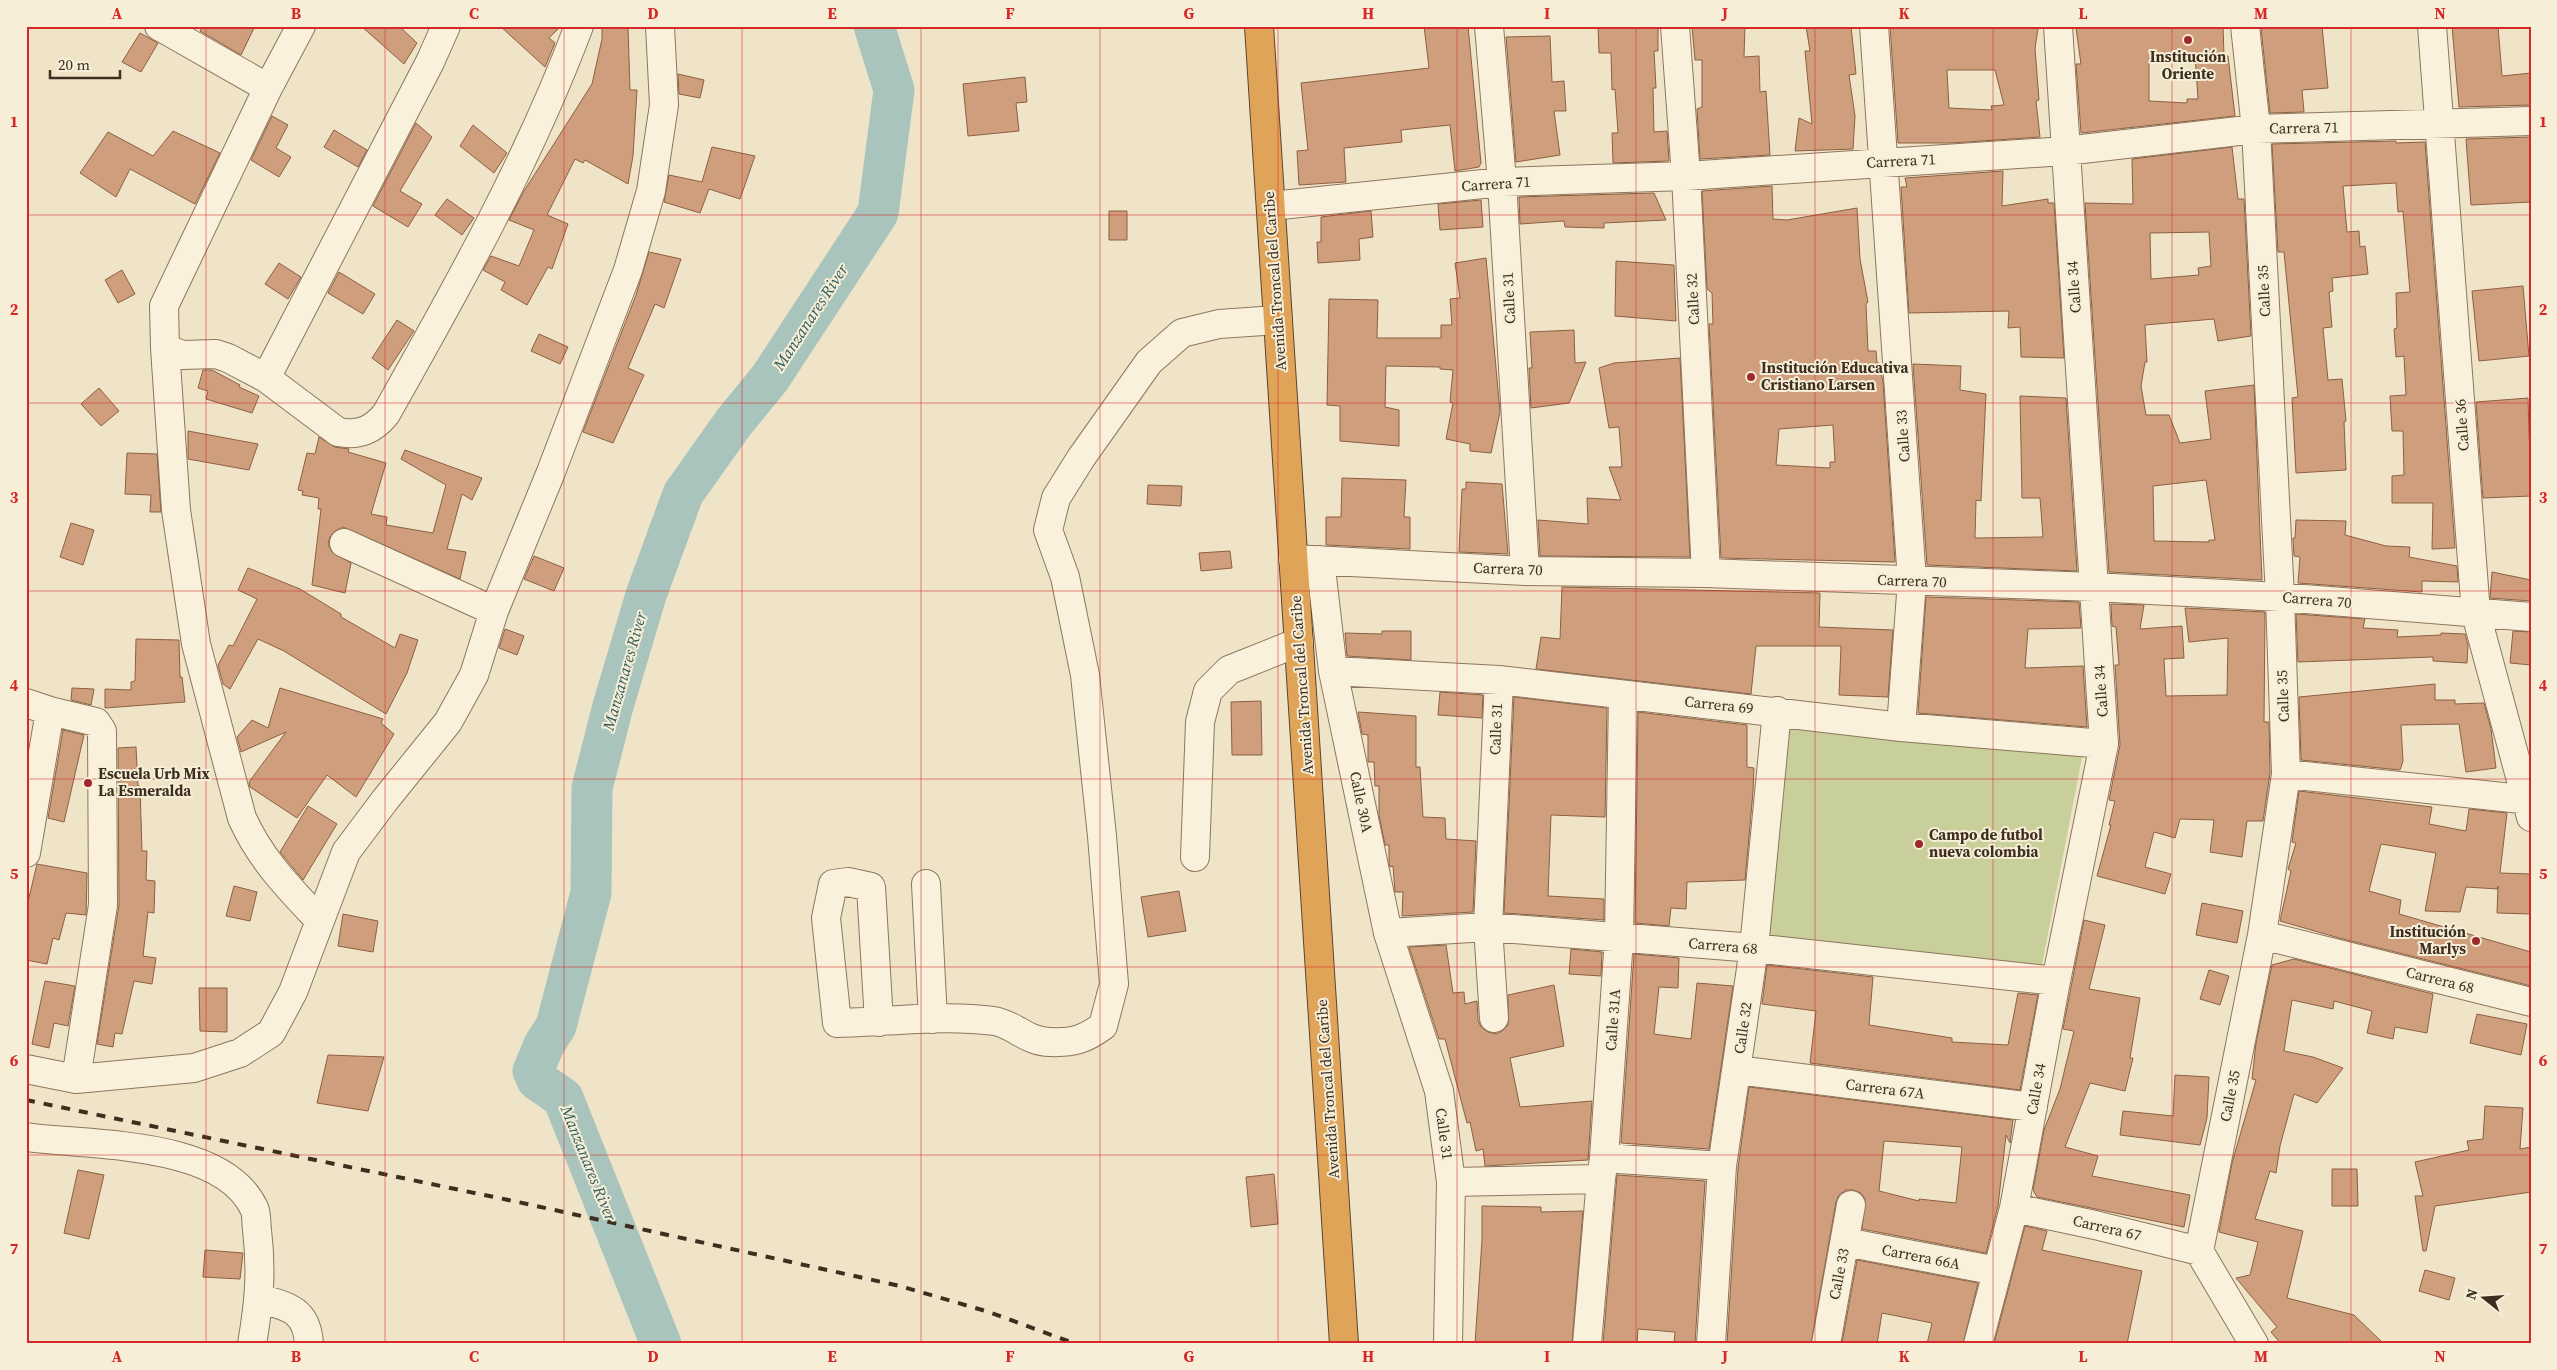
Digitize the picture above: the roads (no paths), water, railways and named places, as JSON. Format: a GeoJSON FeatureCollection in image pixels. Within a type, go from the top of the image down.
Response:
{"type":"FeatureCollection","features":[{"type":"Feature","properties":{"kind":"highway","name":"Avenida Troncal del Caribe"},"geometry":{"type":"LineString","coordinates":[[1259,26],[1344,1344]]}},
{"type":"Feature","properties":{"kind":"street"},"geometry":{"type":"LineString","coordinates":[[159,26],[268,88]]}},
{"type":"Feature","properties":{"kind":"street"},"geometry":{"type":"LineString","coordinates":[[301,26],[268,88],[164,306],[162,320],[176,510],[196,644],[242,818],[254,844],[273,870],[319,920]]}},
{"type":"Feature","properties":{"kind":"street"},"geometry":{"type":"LineString","coordinates":[[266,378],[389,137],[422,78],[446,26]]}},
{"type":"Feature","properties":{"kind":"street"},"geometry":{"type":"LineString","coordinates":[[165,348],[190,356],[216,354],[266,378],[338,432],[364,432],[380,422],[452,295],[511,183],[550,100],[579,26]]}},
{"type":"Feature","properties":{"kind":"street"},"geometry":{"type":"LineString","coordinates":[[26,1069],[76,1080],[194,1068],[240,1053],[271,1033],[293,992],[346,852],[448,722],[474,675],[494,611],[551,472],[624,279],[651,192],[664,105],[660,26]]}},
{"type":"Feature","properties":{"kind":"street","name":"Calle 31"},"geometry":{"type":"LineString","coordinates":[[1489,26],[1502,182],[1524,571]]}},
{"type":"Feature","properties":{"kind":"street","name":"Calle 32"},"geometry":{"type":"LineString","coordinates":[[1675,26],[1686,176],[1706,573]]}},
{"type":"Feature","properties":{"kind":"street","name":"Calle 33"},"geometry":{"type":"LineString","coordinates":[[1874,26],[1885,161],[1912,581],[1901,726]]}},
{"type":"Feature","properties":{"kind":"street","name":"Calle 34"},"geometry":{"type":"LineString","coordinates":[[1978,1344],[2014,1208],[2056,981],[2104,744],[2058,26]]}},
{"type":"Feature","properties":{"kind":"street","name":"Calle 35"},"geometry":{"type":"LineString","coordinates":[[2199,1251],[2262,935],[2286,774],[2280,597],[2256,130],[2245,26]]}},
{"type":"Feature","properties":{"kind":"street","name":"Calle 36"},"geometry":{"type":"LineString","coordinates":[[2432,26],[2476,614],[2529,806]]}},
{"type":"Feature","properties":{"kind":"street","name":"Carrera 71"},"geometry":{"type":"LineString","coordinates":[[1271,206],[1502,182],[1686,176],[1885,161],[2065,151],[2256,130],[2531,121]]}},
{"type":"Feature","properties":{"kind":"street"},"geometry":{"type":"LineString","coordinates":[[879,1022],[871,887],[848,882],[833,884],[826,918],[837,1023],[879,1022],[933,1019],[996,1022],[1034,1041],[1052,1043],[1084,1039],[1103,1026],[1114,984],[1102,836],[1085,675],[1065,577],[1048,530],[1056,498],[1081,458],[1149,362],[1182,332],[1219,324],[1278,320]]}},
{"type":"Feature","properties":{"kind":"street"},"geometry":{"type":"LineString","coordinates":[[344,543],[494,611]]}},
{"type":"Feature","properties":{"kind":"street","name":"Carrera 70"},"geometry":{"type":"LineString","coordinates":[[1293,559],[1524,571],[1706,573],[2094,587],[2280,597],[2531,617]]}},
{"type":"Feature","properties":{"kind":"street","name":"Calle 30A"},"geometry":{"type":"LineString","coordinates":[[1320,560],[1333,671],[1388,933]]}},
{"type":"Feature","properties":{"kind":"street"},"geometry":{"type":"LineString","coordinates":[[1195,857],[1200,722],[1208,691],[1228,670],[1299,642]]}},
{"type":"Feature","properties":{"kind":"street","name":"Carrera 69"},"geometry":{"type":"LineString","coordinates":[[1333,671],[1498,680],[1901,726],[2104,744]]}},
{"type":"Feature","properties":{"kind":"street","name":"Calle 31"},"geometry":{"type":"LineString","coordinates":[[1494,1018],[1488,927],[1498,680]]}},
{"type":"Feature","properties":{"kind":"street","name":"Calle 31A"},"geometry":{"type":"LineString","coordinates":[[1587,1344],[1602,1168],[1618,938],[1623,695]]}},
{"type":"Feature","properties":{"kind":"street"},"geometry":{"type":"LineString","coordinates":[[26,853],[38,707],[96,722],[102,731],[103,905],[76,1080]]}},
{"type":"Feature","properties":{"kind":"street","name":"Calle 32"},"geometry":{"type":"LineString","coordinates":[[1711,1344],[1722,1166],[1754,948],[1777,711]]}},
{"type":"Feature","properties":{"kind":"street"},"geometry":{"type":"LineString","coordinates":[[2286,774],[2529,806]]}},
{"type":"Feature","properties":{"kind":"street"},"geometry":{"type":"LineString","coordinates":[[926,884],[933,1019]]}},
{"type":"Feature","properties":{"kind":"street","name":"Carrera 68"},"geometry":{"type":"LineString","coordinates":[[1388,933],[1488,927],[1754,948],[2056,981]]}},
{"type":"Feature","properties":{"kind":"street","name":"Calle 31"},"geometry":{"type":"LineString","coordinates":[[1388,933],[1439,1091],[1451,1182],[1448,1344]]}},
{"type":"Feature","properties":{"kind":"street","name":"Carrera 68"},"geometry":{"type":"LineString","coordinates":[[2262,935],[2531,1002]]}},
{"type":"Feature","properties":{"kind":"street","name":"Carrera 67A"},"geometry":{"type":"LineString","coordinates":[[1737,1070],[2033,1107]]}},
{"type":"Feature","properties":{"kind":"street"},"geometry":{"type":"LineString","coordinates":[[26,1137],[123,1146],[192,1159],[236,1182],[255,1208],[261,1266],[260,1299],[252,1344]]}},
{"type":"Feature","properties":{"kind":"street"},"geometry":{"type":"LineString","coordinates":[[1451,1182],[1602,1168],[1722,1166]]}},
{"type":"Feature","properties":{"kind":"street","name":"Calle 33"},"geometry":{"type":"LineString","coordinates":[[1826,1344],[1851,1205]]}},
{"type":"Feature","properties":{"kind":"street","name":"Carrera 67"},"geometry":{"type":"LineString","coordinates":[[2014,1208],[2095,1225],[2199,1251]]}},
{"type":"Feature","properties":{"kind":"street","name":"Carrera 66A"},"geometry":{"type":"LineString","coordinates":[[1845,1242],[1997,1271]]}},
{"type":"Feature","properties":{"kind":"street"},"geometry":{"type":"LineString","coordinates":[[2199,1251],[2254,1344]]}},
{"type":"Feature","properties":{"kind":"street"},"geometry":{"type":"LineString","coordinates":[[260,1299],[288,1306],[304,1319],[309,1344]]}},
{"type":"Feature","properties":{"kind":"waterway","name":"Manzanares River"},"geometry":{"type":"LineString","coordinates":[[661,1344],[563,1098],[537,1080],[533,1071],[544,1045],[556,1026],[591,893],[592,788],[613,706],[646,595],[683,494],[734,422],[770,378],[878,213],[894,90],[874,26]]}},
{"type":"Feature","properties":{"kind":"railway"},"geometry":{"type":"LineString","coordinates":[[26,1100],[518,1202],[900,1286],[989,1312],[1076,1344]]}},
{"type":"Feature","properties":{"kind":"place","name":"Institución Oriente"},"geometry":{"type":"Point","coordinates":[2188,40]}},
{"type":"Feature","properties":{"kind":"place","name":"Institución Educativa Cristiano Larsen"},"geometry":{"type":"Point","coordinates":[1751,377]}},
{"type":"Feature","properties":{"kind":"place","name":"Escuela Urb Mix La Esmeralda"},"geometry":{"type":"Point","coordinates":[88,783]}},
{"type":"Feature","properties":{"kind":"place","name":"Campo de futbol nueva colombia"},"geometry":{"type":"Point","coordinates":[1919,844]}},
{"type":"Feature","properties":{"kind":"place","name":"Institución Marlys"},"geometry":{"type":"Point","coordinates":[2476,941]}}]}
